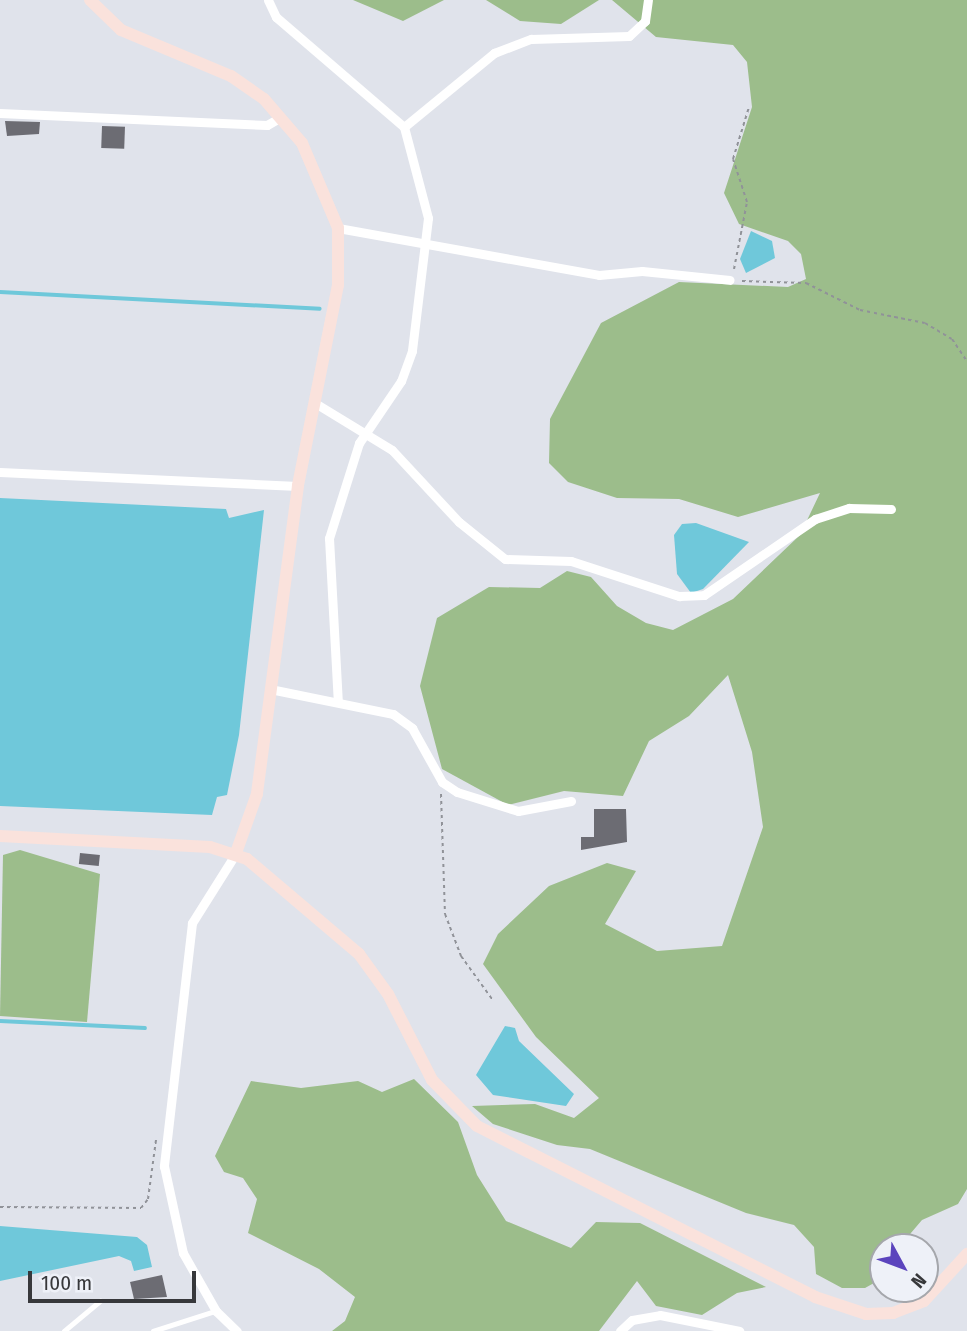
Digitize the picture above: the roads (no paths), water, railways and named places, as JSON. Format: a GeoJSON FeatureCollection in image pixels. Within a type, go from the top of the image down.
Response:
{"type":"FeatureCollection","features":[{"type":"Feature","properties":{"kind":"street"},"geometry":{"type":"LineString","coordinates":[[90,0],[121,30],[231,76],[281,117],[312,162],[338,228],[338,285],[298,486],[257,794],[236,853],[191,923],[165,1131],[164,1166],[183,1253],[216,1311],[237,1331]]}},
{"type":"Feature","properties":{"kind":"street"},"geometry":{"type":"LineString","coordinates":[[268,0],[276,17],[404,127],[428,243],[411,351],[401,381],[366,430],[329,538],[338,702]]}},
{"type":"Feature","properties":{"kind":"street"},"geometry":{"type":"LineString","coordinates":[[404,127],[494,52],[531,39],[629,36],[645,21],[648,0]]}},
{"type":"Feature","properties":{"kind":"street"},"geometry":{"type":"LineString","coordinates":[[0,113],[267,125],[281,117]]}},
{"type":"Feature","properties":{"kind":"street"},"geometry":{"type":"LineString","coordinates":[[338,228],[599,275],[642,271],[730,280]]}},
{"type":"Feature","properties":{"kind":"street"},"geometry":{"type":"LineString","coordinates":[[315,403],[366,430],[505,559],[571,561],[691,598],[762,559],[815,519],[849,508],[891,509]]}},
{"type":"Feature","properties":{"kind":"street"},"geometry":{"type":"LineString","coordinates":[[0,472],[298,486]]}},
{"type":"Feature","properties":{"kind":"street"},"geometry":{"type":"LineString","coordinates":[[270,689],[338,702],[405,721],[442,782],[509,809],[571,802]]}},
{"type":"Feature","properties":{"kind":"street"},"geometry":{"type":"LineString","coordinates":[[0,836],[236,853],[359,954],[442,1094],[499,1140],[846,1310],[893,1313],[924,1301],[967,1254]]}},
{"type":"Feature","properties":{"kind":"street"},"geometry":{"type":"LineString","coordinates":[[620,1331],[632,1320],[660,1315],[739,1331]]}},
{"type":"Feature","properties":{"kind":"lane"},"geometry":{"type":"LineString","coordinates":[[64,1331],[100,1301]]}},
{"type":"Feature","properties":{"kind":"lane"},"geometry":{"type":"LineString","coordinates":[[153,1331],[216,1311]]}},
{"type":"Feature","properties":{"kind":"water"},"geometry":{"type":"Polygon","coordinates":[[[751,231],[772,241],[775,258],[746,273],[740,259],[751,231]]]}},
{"type":"Feature","properties":{"kind":"water"},"geometry":{"type":"Polygon","coordinates":[[[0,498],[226,509],[229,518],[264,510],[239,735],[227,795],[217,797],[212,815],[0,806],[0,498]]]}},
{"type":"Feature","properties":{"kind":"water"},"geometry":{"type":"Polygon","coordinates":[[[696,523],[749,542],[703,589],[691,593],[677,574],[674,535],[682,524],[696,523]]]}},
{"type":"Feature","properties":{"kind":"water"},"geometry":{"type":"Polygon","coordinates":[[[505,1026],[515,1028],[519,1041],[574,1094],[566,1106],[493,1095],[476,1075],[505,1026]]]}},
{"type":"Feature","properties":{"kind":"water"},"geometry":{"type":"Polygon","coordinates":[[[0,1226],[137,1237],[147,1245],[152,1267],[134,1271],[131,1261],[119,1256],[0,1281],[0,1226]]]}},
{"type":"Feature","properties":{"kind":"waterway"},"geometry":{"type":"LineString","coordinates":[[0,292],[320,309]]}},
{"type":"Feature","properties":{"kind":"waterway"},"geometry":{"type":"LineString","coordinates":[[0,1021],[145,1028]]}}]}
